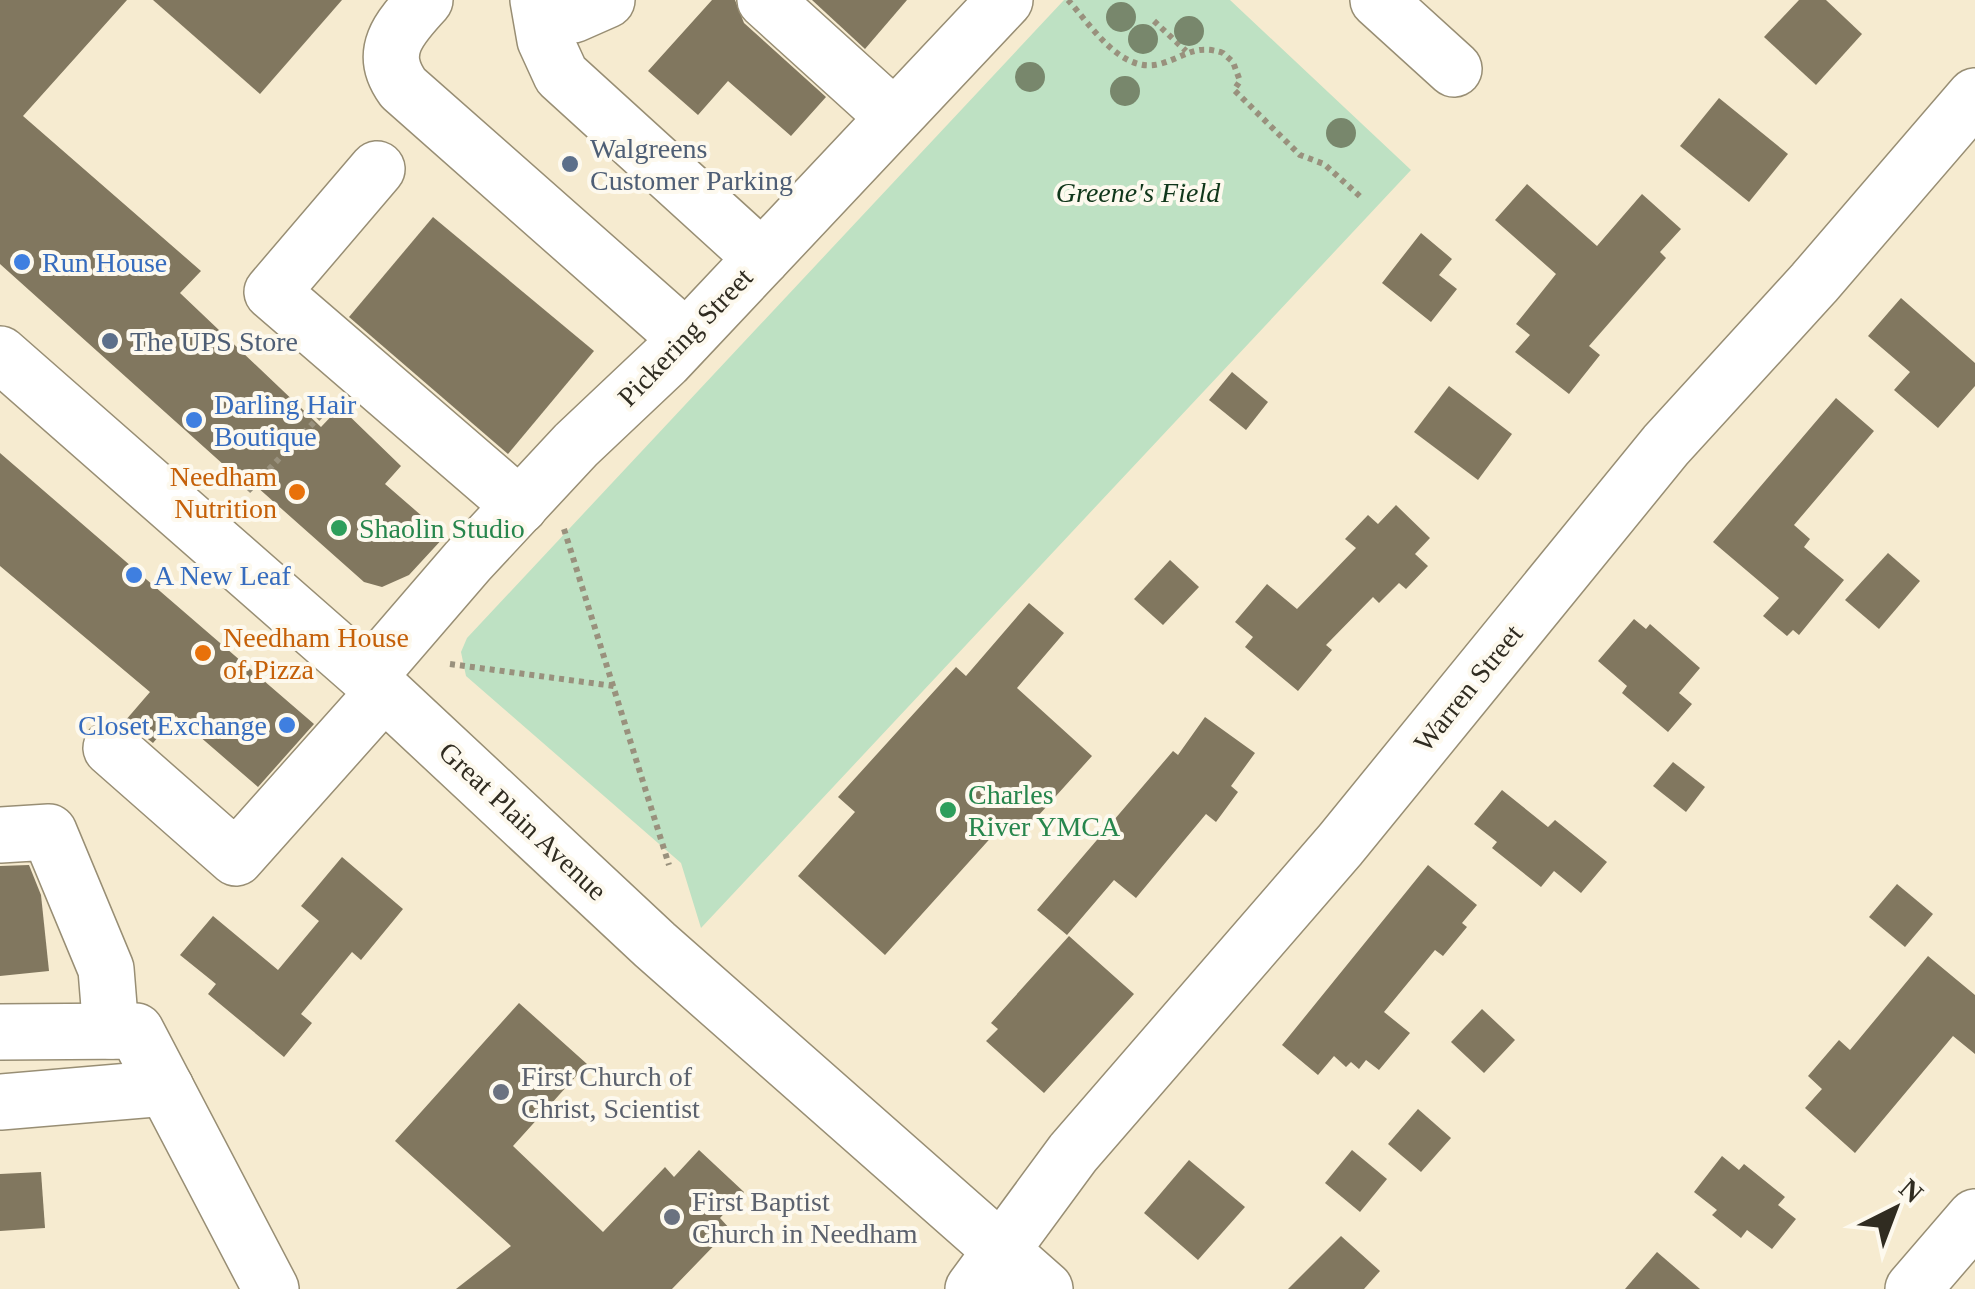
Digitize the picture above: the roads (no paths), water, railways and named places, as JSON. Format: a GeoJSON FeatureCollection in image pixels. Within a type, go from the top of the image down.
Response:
{"type":"FeatureCollection","features":[{"type":"Feature","properties":{"kind":"street"},"geometry":{"type":"LineString","coordinates":[[425,0],[402,25],[390,50],[395,77],[686,338]]}},
{"type":"Feature","properties":{"kind":"street"},"geometry":{"type":"LineString","coordinates":[[539,0],[573,15],[607,0]]}},
{"type":"Feature","properties":{"kind":"street"},"geometry":{"type":"LineString","coordinates":[[539,0],[545,40],[561,75],[762,258]]}},
{"type":"Feature","properties":{"kind":"street"},"geometry":{"type":"LineString","coordinates":[[765,0],[893,116]]}},
{"type":"Feature","properties":{"kind":"street","name":"Pickering Street"},"geometry":{"type":"LineString","coordinates":[[111,748],[236,858],[376,684],[542,517],[686,338],[1005,0]]}},
{"type":"Feature","properties":{"kind":"street"},"geometry":{"type":"LineString","coordinates":[[1378,0],[1454,69]]}},
{"type":"Feature","properties":{"kind":"street","name":"Warren Street"},"geometry":{"type":"LineString","coordinates":[[987,1270],[1073,1153],[1340,845],[1666,445],[1814,283],[1975,96]]}},
{"type":"Feature","properties":{"kind":"street"},"geometry":{"type":"LineString","coordinates":[[378,170],[272,292],[542,517]]}},
{"type":"Feature","properties":{"kind":"street","name":"Great Plain Avenue"},"geometry":{"type":"LineString","coordinates":[[0,354],[376,684],[655,945],[987,1270],[1045,1289]]}},
{"type":"Feature","properties":{"kind":"street"},"geometry":{"type":"LineString","coordinates":[[0,835],[49,832],[106,969],[111,1031]]}},
{"type":"Feature","properties":{"kind":"street"},"geometry":{"type":"LineString","coordinates":[[0,1032],[136,1031],[271,1289]]}},
{"type":"Feature","properties":{"kind":"street"},"geometry":{"type":"LineString","coordinates":[[0,1102],[166,1088]]}},
{"type":"Feature","properties":{"kind":"street"},"geometry":{"type":"LineString","coordinates":[[1913,1289],[1975,1217]]}},
{"type":"Feature","properties":{"kind":"place","name":"Walgreens Customer Parking"},"geometry":{"type":"Point","coordinates":[570,164]}},
{"type":"Feature","properties":{"kind":"place","name":"Run House"},"geometry":{"type":"Point","coordinates":[22,262]}},
{"type":"Feature","properties":{"kind":"place","name":"The UPS Store"},"geometry":{"type":"Point","coordinates":[110,341]}},
{"type":"Feature","properties":{"kind":"place","name":"Darling Hair Boutique"},"geometry":{"type":"Point","coordinates":[194,420]}},
{"type":"Feature","properties":{"kind":"place","name":"Needham Nutrition"},"geometry":{"type":"Point","coordinates":[297,492]}},
{"type":"Feature","properties":{"kind":"place","name":"Shaolin Studio"},"geometry":{"type":"Point","coordinates":[339,528]}},
{"type":"Feature","properties":{"kind":"place","name":"A New Leaf"},"geometry":{"type":"Point","coordinates":[134,575]}},
{"type":"Feature","properties":{"kind":"place","name":"Needham House of Pizza"},"geometry":{"type":"Point","coordinates":[203,653]}},
{"type":"Feature","properties":{"kind":"place","name":"Closet Exchange"},"geometry":{"type":"Point","coordinates":[287,725]}},
{"type":"Feature","properties":{"kind":"place","name":"Charles River YMCA"},"geometry":{"type":"Point","coordinates":[948,810]}},
{"type":"Feature","properties":{"kind":"place","name":"First Church of Christ, Scientist"},"geometry":{"type":"Point","coordinates":[501,1092]}},
{"type":"Feature","properties":{"kind":"place","name":"First Baptist Church in Needham"},"geometry":{"type":"Point","coordinates":[672,1217]}},
{"type":"Feature","properties":{"kind":"park label","name":"Greene's Field"},"geometry":{"type":"Point","coordinates":[1138,192]}}]}
